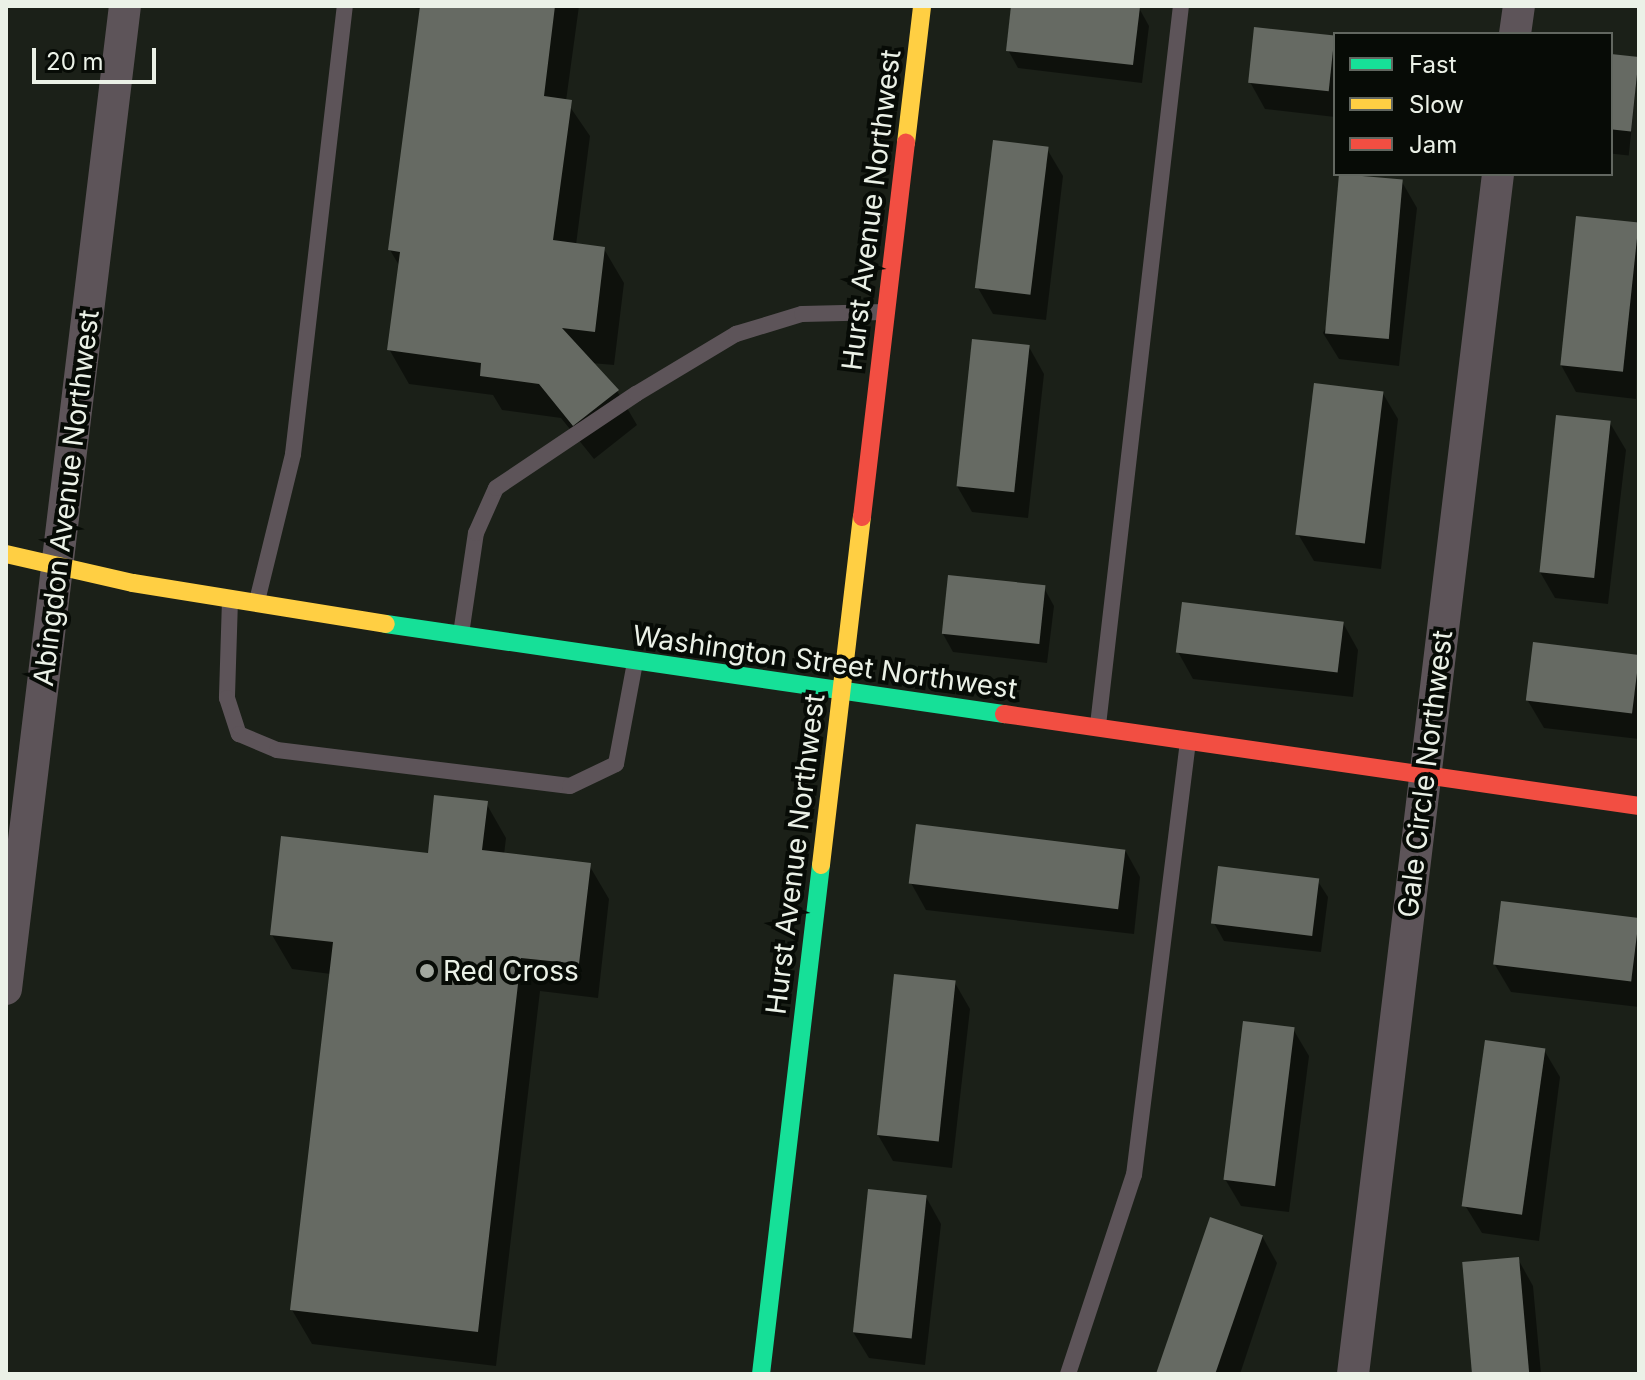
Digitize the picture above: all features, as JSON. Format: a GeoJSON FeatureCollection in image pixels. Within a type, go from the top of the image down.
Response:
{"type":"FeatureCollection","features":[{"type":"Feature","properties":{"kind":"main road","name":"Hurst Avenue Northwest"},"geometry":{"type":"LineString","coordinates":[[761,1374],[922,6]]}},
{"type":"Feature","properties":{"kind":"main road","name":"Washington Street Northwest"},"geometry":{"type":"LineString","coordinates":[[6,554],[257,603],[461,636],[1097,731],[1639,806]]}},
{"type":"Feature","properties":{"kind":"street","name":"Abingdon Avenue Northwest"},"geometry":{"type":"LineString","coordinates":[[6,989],[125,6]]}},
{"type":"Feature","properties":{"kind":"street"},"geometry":{"type":"LineString","coordinates":[[1515,32],[1519,6]]}},
{"type":"Feature","properties":{"kind":"street","name":"Gale Circle Northwest"},"geometry":{"type":"LineString","coordinates":[[1353,1374],[1498,176]]}},
{"type":"Feature","properties":{"kind":"lane"},"geometry":{"type":"LineString","coordinates":[[257,603],[293,454],[345,6]]}},
{"type":"Feature","properties":{"kind":"lane"},"geometry":{"type":"LineString","coordinates":[[1097,731],[1181,6]]}},
{"type":"Feature","properties":{"kind":"lane"},"geometry":{"type":"LineString","coordinates":[[461,636],[476,533],[496,488],[636,394],[736,334],[802,314],[887,311]]}},
{"type":"Feature","properties":{"kind":"lane"},"geometry":{"type":"LineString","coordinates":[[230,598],[227,698],[239,734],[277,750],[570,786],[616,764],[635,662]]}},
{"type":"Feature","properties":{"kind":"lane"},"geometry":{"type":"LineString","coordinates":[[1068,1374],[1134,1175],[1188,744]]}},
{"type":"Feature","properties":{"kind":"building"},"geometry":{"type":"Polygon","coordinates":[[[420,6],[555,6],[544,96],[572,100],[553,240],[605,247],[595,332],[562,328],[619,390],[573,426],[539,384],[480,376],[481,363],[387,350],[400,252],[388,250],[420,6]]]}},
{"type":"Feature","properties":{"kind":"building"},"geometry":{"type":"Polygon","coordinates":[[[1011,6],[1140,7],[1133,65],[1006,51],[1011,6]]]}},
{"type":"Feature","properties":{"kind":"building"},"geometry":{"type":"Polygon","coordinates":[[[1254,27],[1333,35],[1329,91],[1248,83],[1254,27]]]}},
{"type":"Feature","properties":{"kind":"building"},"geometry":{"type":"Polygon","coordinates":[[[1613,54],[1639,57],[1631,132],[1613,130],[1613,54]]]}},
{"type":"Feature","properties":{"kind":"building"},"geometry":{"type":"Polygon","coordinates":[[[993,140],[1049,147],[1030,295],[975,288],[993,140]]]}},
{"type":"Feature","properties":{"kind":"building"},"geometry":{"type":"Polygon","coordinates":[[[1339,176],[1403,180],[1389,339],[1325,333],[1339,176]]]}},
{"type":"Feature","properties":{"kind":"building"},"geometry":{"type":"Polygon","coordinates":[[[1576,216],[1639,223],[1623,372],[1560,365],[1576,216]]]}},
{"type":"Feature","properties":{"kind":"building"},"geometry":{"type":"Polygon","coordinates":[[[972,339],[1030,345],[1014,492],[957,486],[972,339]]]}},
{"type":"Feature","properties":{"kind":"building"},"geometry":{"type":"Polygon","coordinates":[[[1314,383],[1383,392],[1365,543],[1295,535],[1314,383]]]}},
{"type":"Feature","properties":{"kind":"building"},"geometry":{"type":"Polygon","coordinates":[[[1556,415],[1611,421],[1594,578],[1539,572],[1556,415]]]}},
{"type":"Feature","properties":{"kind":"building"},"geometry":{"type":"Polygon","coordinates":[[[948,575],[1045,585],[1039,644],[942,634],[948,575]]]}},
{"type":"Feature","properties":{"kind":"building"},"geometry":{"type":"Polygon","coordinates":[[[1182,602],[1344,622],[1338,672],[1176,653],[1182,602]]]}},
{"type":"Feature","properties":{"kind":"building"},"geometry":{"type":"Polygon","coordinates":[[[1533,642],[1639,655],[1632,714],[1526,701],[1533,642]]]}},
{"type":"Feature","properties":{"kind":"building"},"geometry":{"type":"Polygon","coordinates":[[[434,795],[488,801],[482,850],[591,863],[579,964],[521,958],[478,1332],[290,1310],[333,942],[270,935],[281,836],[428,853],[434,795]]]}},
{"type":"Feature","properties":{"kind":"building"},"geometry":{"type":"Polygon","coordinates":[[[916,824],[1125,850],[1118,909],[909,884],[916,824]]]}},
{"type":"Feature","properties":{"kind":"building"},"geometry":{"type":"Polygon","coordinates":[[[1218,866],[1319,878],[1312,936],[1211,924],[1218,866]]]}},
{"type":"Feature","properties":{"kind":"building"},"geometry":{"type":"Polygon","coordinates":[[[1501,901],[1639,918],[1631,981],[1493,965],[1501,901]]]}},
{"type":"Feature","properties":{"kind":"building"},"geometry":{"type":"Polygon","coordinates":[[[894,974],[956,980],[939,1142],[877,1135],[894,974]]]}},
{"type":"Feature","properties":{"kind":"building"},"geometry":{"type":"Polygon","coordinates":[[[1243,1021],[1295,1027],[1275,1186],[1224,1180],[1243,1021]]]}},
{"type":"Feature","properties":{"kind":"building"},"geometry":{"type":"Polygon","coordinates":[[[1485,1040],[1545,1048],[1522,1215],[1462,1206],[1485,1040]]]}},
{"type":"Feature","properties":{"kind":"building"},"geometry":{"type":"Polygon","coordinates":[[[868,1189],[927,1195],[912,1338],[853,1332],[868,1189]]]}},
{"type":"Feature","properties":{"kind":"building"},"geometry":{"type":"Polygon","coordinates":[[[1210,1217],[1263,1235],[1215,1374],[1156,1374],[1210,1217]]]}},
{"type":"Feature","properties":{"kind":"building"},"geometry":{"type":"Polygon","coordinates":[[[1519,1257],[1529,1374],[1472,1374],[1462,1262],[1519,1257]]]}},
{"type":"Feature","properties":{"kind":"traffic: fast"},"geometry":{"type":"LineString","coordinates":[[386,624],[1004,714]]}},
{"type":"Feature","properties":{"kind":"traffic: fast"},"geometry":{"type":"LineString","coordinates":[[761,1374],[821,865]]}},
{"type":"Feature","properties":{"kind":"traffic: slow"},"geometry":{"type":"LineString","coordinates":[[906,143],[922,6]]}},
{"type":"Feature","properties":{"kind":"traffic: slow"},"geometry":{"type":"LineString","coordinates":[[821,865],[862,517]]}},
{"type":"Feature","properties":{"kind":"traffic: slow"},"geometry":{"type":"LineString","coordinates":[[6,554],[133,583],[386,624]]}},
{"type":"Feature","properties":{"kind":"traffic: jam"},"geometry":{"type":"LineString","coordinates":[[862,517],[906,143]]}},
{"type":"Feature","properties":{"kind":"traffic: jam"},"geometry":{"type":"LineString","coordinates":[[1004,714],[1639,806]]}},
{"type":"Feature","properties":{"kind":"place","name":"Red Cross"},"geometry":{"type":"Point","coordinates":[427,971]}}]}
